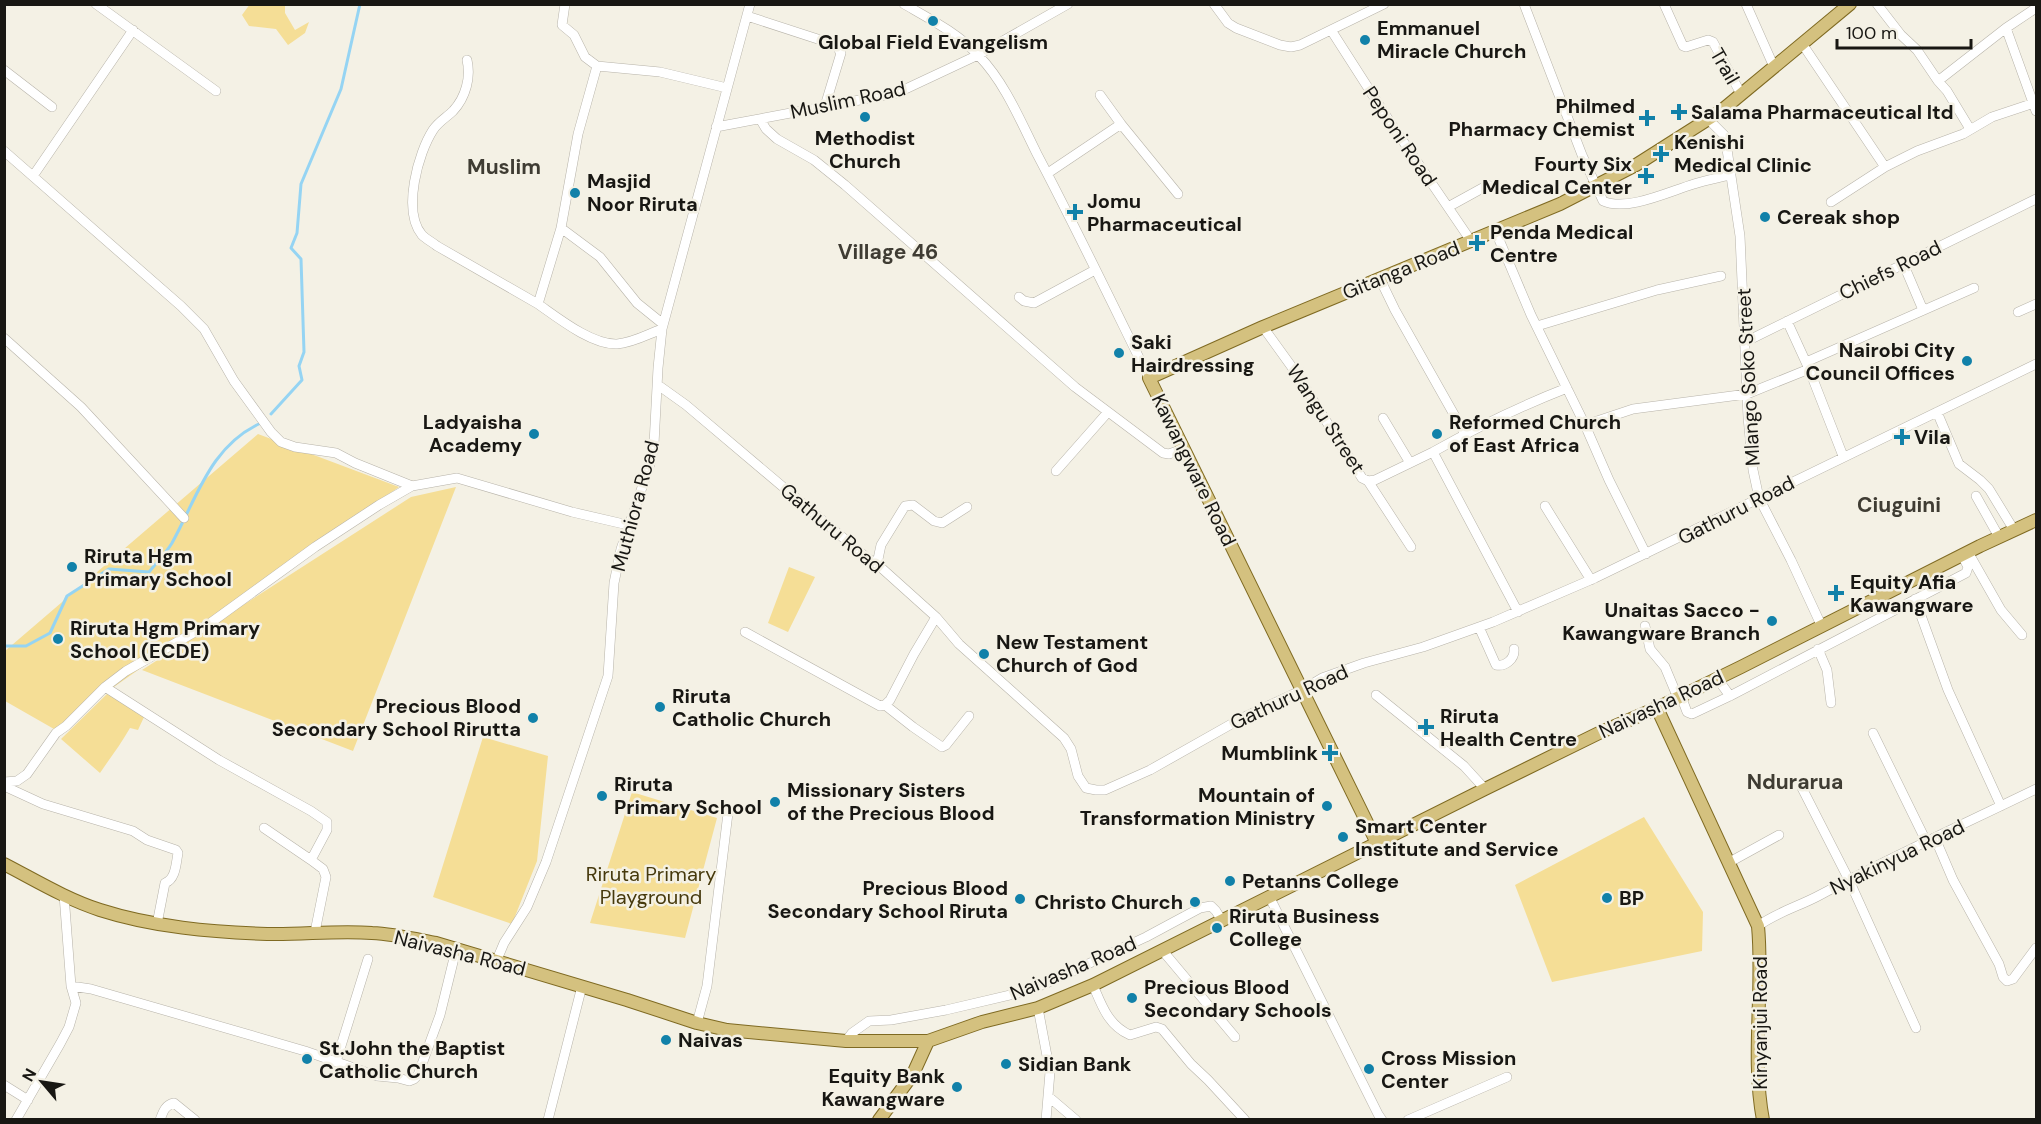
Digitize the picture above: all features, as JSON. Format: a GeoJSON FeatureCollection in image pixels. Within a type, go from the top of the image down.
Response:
{"type":"FeatureCollection","features":[{"type":"Feature","properties":{"kind":"main road","name":"Gitanga Road"},"geometry":{"type":"LineString","coordinates":[[1149,378],[1263,327],[1560,204],[1597,186],[1636,165],[1708,119],[1803,45],[1850,4]]}},
{"type":"Feature","properties":{"kind":"main road","name":"Kawangware Road"},"geometry":{"type":"LineString","coordinates":[[1149,378],[1377,843]]}},
{"type":"Feature","properties":{"kind":"main road","name":"Naivasha Road"},"geometry":{"type":"LineString","coordinates":[[4,864],[97,909],[157,924],[268,934],[372,933],[405,937],[582,986],[727,1030],[846,1041],[928,1041],[982,1022],[1038,1008],[1093,985],[1600,732],[1680,697],[1965,553],[2037,520]]}},
{"type":"Feature","properties":{"kind":"main road"},"geometry":{"type":"LineString","coordinates":[[1657,708],[1758,926]]}},
{"type":"Feature","properties":{"kind":"main road","name":"Kinyanjui Road"},"geometry":{"type":"LineString","coordinates":[[1758,926],[1760,946],[1758,1026],[1760,1100],[1763,1119]]}},
{"type":"Feature","properties":{"kind":"main road"},"geometry":{"type":"LineString","coordinates":[[879,1119],[914,1074],[928,1041]]}},
{"type":"Feature","properties":{"kind":"street"},"geometry":{"type":"LineString","coordinates":[[96,4],[216,91]]}},
{"type":"Feature","properties":{"kind":"street"},"geometry":{"type":"LineString","coordinates":[[565,4],[562,25],[574,35],[585,57],[597,66],[660,72],[727,87]]}},
{"type":"Feature","properties":{"kind":"street","name":"Muthiora Road"},"geometry":{"type":"LineString","coordinates":[[496,962],[504,943],[527,907],[546,862],[608,676],[614,583],[628,525],[651,461],[654,444],[663,326],[750,4]]}},
{"type":"Feature","properties":{"kind":"street","name":"Kawangware Road"},"geometry":{"type":"LineString","coordinates":[[904,4],[938,24],[978,55],[989,68],[1048,173],[1149,378]]}},
{"type":"Feature","properties":{"kind":"street","name":"Muslim Road"},"geometry":{"type":"LineString","coordinates":[[716,127],[897,93],[978,55],[1068,4]]}},
{"type":"Feature","properties":{"kind":"street"},"geometry":{"type":"LineString","coordinates":[[1214,4],[1228,23],[1236,28],[1291,47],[1300,45],[1384,4]]}},
{"type":"Feature","properties":{"kind":"street"},"geometry":{"type":"LineString","coordinates":[[1524,4],[1582,155],[1603,201],[1610,203],[1641,201],[1695,183],[1730,175]]}},
{"type":"Feature","properties":{"kind":"street","name":"Trail"},"geometry":{"type":"LineString","coordinates":[[1664,4],[1683,46],[1708,40],[1713,42],[1741,93]]}},
{"type":"Feature","properties":{"kind":"street"},"geometry":{"type":"LineString","coordinates":[[1746,4],[1774,67]]}},
{"type":"Feature","properties":{"kind":"street"},"geometry":{"type":"LineString","coordinates":[[1877,4],[1901,35],[1917,50],[1947,91],[1970,129]]}},
{"type":"Feature","properties":{"kind":"street"},"geometry":{"type":"LineString","coordinates":[[1938,81],[2006,28],[2037,8]]}},
{"type":"Feature","properties":{"kind":"street"},"geometry":{"type":"LineString","coordinates":[[747,16],[840,48],[841,53],[825,106]]}},
{"type":"Feature","properties":{"kind":"street"},"geometry":{"type":"LineString","coordinates":[[1831,202],[1885,167],[1917,151],[1964,135],[1970,129],[1992,117],[2035,107],[2006,28]]}},
{"type":"Feature","properties":{"kind":"street"},"geometry":{"type":"LineString","coordinates":[[33,176],[133,30]]}},
{"type":"Feature","properties":{"kind":"street","name":"Peponi Road"},"geometry":{"type":"LineString","coordinates":[[1331,30],[1471,241]]}},
{"type":"Feature","properties":{"kind":"street"},"geometry":{"type":"LineString","coordinates":[[1803,45],[1885,167]]}},
{"type":"Feature","properties":{"kind":"street"},"geometry":{"type":"LineString","coordinates":[[467,60],[470,77],[462,96],[455,109],[434,128],[418,164],[412,212],[422,236],[570,325],[606,343],[630,342],[663,326],[637,303],[600,257],[561,228]]}},
{"type":"Feature","properties":{"kind":"street"},"geometry":{"type":"LineString","coordinates":[[538,304],[561,228],[579,128],[597,66]]}},
{"type":"Feature","properties":{"kind":"street"},"geometry":{"type":"LineString","coordinates":[[4,70],[52,107]]}},
{"type":"Feature","properties":{"kind":"street"},"geometry":{"type":"LineString","coordinates":[[1100,95],[1178,194]]}},
{"type":"Feature","properties":{"kind":"street"},"geometry":{"type":"LineString","coordinates":[[760,118],[771,134],[814,160],[845,185],[1075,387],[1163,453],[1169,454],[1183,449]]}},
{"type":"Feature","properties":{"kind":"street","name":"Mlango Soko Street"},"geometry":{"type":"LineString","coordinates":[[1708,119],[1725,136],[1740,236],[1747,394],[1753,470],[1759,498],[1827,624],[1841,638]]}},
{"type":"Feature","properties":{"kind":"street"},"geometry":{"type":"LineString","coordinates":[[1048,173],[1121,124]]}},
{"type":"Feature","properties":{"kind":"street"},"geometry":{"type":"LineString","coordinates":[[4,151],[117,248],[204,329],[234,381],[271,432],[281,442],[295,447],[336,453],[412,486]]}},
{"type":"Feature","properties":{"kind":"street"},"geometry":{"type":"LineString","coordinates":[[1448,207],[1488,185]]}},
{"type":"Feature","properties":{"kind":"street","name":"Chiefs Road"},"geometry":{"type":"LineString","coordinates":[[1745,342],[2037,199]]}},
{"type":"Feature","properties":{"kind":"street"},"geometry":{"type":"LineString","coordinates":[[1495,230],[1537,326],[1646,554]]}},
{"type":"Feature","properties":{"kind":"street"},"geometry":{"type":"LineString","coordinates":[[1903,263],[1923,310]]}},
{"type":"Feature","properties":{"kind":"street"},"geometry":{"type":"LineString","coordinates":[[1019,297],[1024,301],[1034,303],[1095,270]]}},
{"type":"Feature","properties":{"kind":"street"},"geometry":{"type":"LineString","coordinates":[[1537,326],[1658,290],[1721,276]]}},
{"type":"Feature","properties":{"kind":"street"},"geometry":{"type":"LineString","coordinates":[[1380,279],[1464,434]]}},
{"type":"Feature","properties":{"kind":"street"},"geometry":{"type":"LineString","coordinates":[[1585,425],[1633,409],[1747,394],[1974,288]]}},
{"type":"Feature","properties":{"kind":"street"},"geometry":{"type":"LineString","coordinates":[[2018,312],[2037,303]]}},
{"type":"Feature","properties":{"kind":"street"},"geometry":{"type":"LineString","coordinates":[[1787,321],[1843,456]]}},
{"type":"Feature","properties":{"kind":"street","name":"Wangu Street"},"geometry":{"type":"LineString","coordinates":[[1263,327],[1294,370],[1356,470],[1362,478],[1368,481],[1375,480],[1433,452],[1508,412],[1567,388]]}},
{"type":"Feature","properties":{"kind":"street"},"geometry":{"type":"LineString","coordinates":[[4,338],[81,407],[184,518]]}},
{"type":"Feature","properties":{"kind":"street","name":"Gathuru Road"},"geometry":{"type":"LineString","coordinates":[[658,385],[686,405],[877,564],[936,617],[959,644],[1064,738],[1071,749],[1078,776],[1086,788],[1105,790],[1150,770],[1242,718],[1322,678],[1423,647],[1518,612],[1646,554],[1843,456],[2037,364]]}},
{"type":"Feature","properties":{"kind":"street"},"geometry":{"type":"LineString","coordinates":[[1056,471],[1108,412]]}},
{"type":"Feature","properties":{"kind":"street"},"geometry":{"type":"LineString","coordinates":[[1937,412],[1959,464],[1989,489],[2014,530]]}},
{"type":"Feature","properties":{"kind":"street"},"geometry":{"type":"LineString","coordinates":[[1383,418],[1410,463]]}},
{"type":"Feature","properties":{"kind":"street"},"geometry":{"type":"LineString","coordinates":[[1433,452],[1518,612]]}},
{"type":"Feature","properties":{"kind":"street"},"geometry":{"type":"LineString","coordinates":[[4,784],[17,781],[27,774],[56,733],[105,687],[126,671],[209,624],[315,547],[412,486],[457,478],[562,509],[628,525]]}},
{"type":"Feature","properties":{"kind":"street"},"geometry":{"type":"LineString","coordinates":[[1368,481],[1411,547]]}},
{"type":"Feature","properties":{"kind":"street"},"geometry":{"type":"LineString","coordinates":[[1976,496],[1999,537]]}},
{"type":"Feature","properties":{"kind":"street"},"geometry":{"type":"LineString","coordinates":[[877,564],[881,545],[905,506],[913,505],[934,521],[942,523],[967,507]]}},
{"type":"Feature","properties":{"kind":"street"},"geometry":{"type":"LineString","coordinates":[[1545,506],[1590,580]]}},
{"type":"Feature","properties":{"kind":"street"},"geometry":{"type":"LineString","coordinates":[[1645,626],[1650,649],[1665,667],[1688,712],[1692,714],[1966,573],[1968,567],[1965,553]]}},
{"type":"Feature","properties":{"kind":"street"},"geometry":{"type":"LineString","coordinates":[[1965,553],[2001,610],[2022,635]]}},
{"type":"Feature","properties":{"kind":"street"},"geometry":{"type":"LineString","coordinates":[[1921,576],[1928,592]]}},
{"type":"Feature","properties":{"kind":"street"},"geometry":{"type":"LineString","coordinates":[[1882,596],[1891,611]]}},
{"type":"Feature","properties":{"kind":"street"},"geometry":{"type":"LineString","coordinates":[[1915,599],[1948,690],[2001,806]]}},
{"type":"Feature","properties":{"kind":"street"},"geometry":{"type":"LineString","coordinates":[[746,632],[880,706],[890,700],[936,617]]}},
{"type":"Feature","properties":{"kind":"street"},"geometry":{"type":"LineString","coordinates":[[1479,627],[1496,664],[1501,665],[1510,660],[1514,649]]}},
{"type":"Feature","properties":{"kind":"street"},"geometry":{"type":"LineString","coordinates":[[1797,639],[1807,655]]}},
{"type":"Feature","properties":{"kind":"street"},"geometry":{"type":"LineString","coordinates":[[1818,649],[1827,670],[1831,703]]}},
{"type":"Feature","properties":{"kind":"street"},"geometry":{"type":"LineString","coordinates":[[1741,667],[1752,684]]}},
{"type":"Feature","properties":{"kind":"street"},"geometry":{"type":"LineString","coordinates":[[1718,678],[1730,696]]}},
{"type":"Feature","properties":{"kind":"street"},"geometry":{"type":"LineString","coordinates":[[105,687],[219,760],[324,819],[328,825],[327,830],[312,860]]}},
{"type":"Feature","properties":{"kind":"street"},"geometry":{"type":"LineString","coordinates":[[1376,695],[1464,766],[1485,789]]}},
{"type":"Feature","properties":{"kind":"street"},"geometry":{"type":"LineString","coordinates":[[885,705],[942,747],[969,716]]}},
{"type":"Feature","properties":{"kind":"street"},"geometry":{"type":"LineString","coordinates":[[1873,733],[2007,981],[2013,979],[2037,948]]}},
{"type":"Feature","properties":{"kind":"street"},"geometry":{"type":"LineString","coordinates":[[4,784],[43,804],[133,831],[147,840],[176,850],[178,853],[173,877],[165,883],[157,924]]}},
{"type":"Feature","properties":{"kind":"street"},"geometry":{"type":"LineString","coordinates":[[1802,788],[1849,880],[1916,1028]]}},
{"type":"Feature","properties":{"kind":"street","name":"Nyakinyua Road"},"geometry":{"type":"LineString","coordinates":[[1758,926],[1771,916],[1800,906],[1931,839],[2037,789]]}},
{"type":"Feature","properties":{"kind":"street"},"geometry":{"type":"LineString","coordinates":[[698,1023],[707,986],[729,813]]}},
{"type":"Feature","properties":{"kind":"street"},"geometry":{"type":"LineString","coordinates":[[264,828],[323,869],[326,877],[315,932]]}},
{"type":"Feature","properties":{"kind":"street"},"geometry":{"type":"LineString","coordinates":[[1728,863],[1779,835]]}},
{"type":"Feature","properties":{"kind":"street"},"geometry":{"type":"LineString","coordinates":[[16,1119],[69,1027],[76,1003],[71,986],[64,895]]}},
{"type":"Feature","properties":{"kind":"street"},"geometry":{"type":"LineString","coordinates":[[1270,898],[1382,1119]]}},
{"type":"Feature","properties":{"kind":"street","name":"Naivasha Road"},"geometry":{"type":"LineString","coordinates":[[846,1041],[852,1033],[869,1021],[891,1020],[1023,992],[1047,983],[1146,938],[1200,908],[1211,906],[1222,921]]}},
{"type":"Feature","properties":{"kind":"street"},"geometry":{"type":"LineString","coordinates":[[1146,938],[1235,1037]]}},
{"type":"Feature","properties":{"kind":"street"},"geometry":{"type":"LineString","coordinates":[[71,986],[115,995],[377,1076],[409,1081],[418,1075],[440,1015],[456,950]]}},
{"type":"Feature","properties":{"kind":"street"},"geometry":{"type":"LineString","coordinates":[[336,1062],[368,959]]}},
{"type":"Feature","properties":{"kind":"street"},"geometry":{"type":"LineString","coordinates":[[1093,985],[1112,1024],[1130,1035],[1156,1027],[1162,1029],[1191,1064],[1245,1119]]}},
{"type":"Feature","properties":{"kind":"street"},"geometry":{"type":"LineString","coordinates":[[548,1119],[582,986]]}},
{"type":"Feature","properties":{"kind":"street"},"geometry":{"type":"LineString","coordinates":[[1038,1008],[1050,1072],[1046,1119]]}},
{"type":"Feature","properties":{"kind":"street"},"geometry":{"type":"LineString","coordinates":[[1408,1119],[1507,1077]]}},
{"type":"Feature","properties":{"kind":"street"},"geometry":{"type":"LineString","coordinates":[[4,1085],[28,1100]]}},
{"type":"Feature","properties":{"kind":"street"},"geometry":{"type":"LineString","coordinates":[[1049,1097],[1076,1119]]}},
{"type":"Feature","properties":{"kind":"street"},"geometry":{"type":"LineString","coordinates":[[160,1119],[164,1109],[174,1103],[195,1119]]}},
{"type":"Feature","properties":{"kind":"green space"},"geometry":{"type":"Polygon","coordinates":[[[250,4],[285,5],[285,13],[295,30],[309,22],[305,33],[288,45],[276,29],[249,26],[242,15],[250,4]]]}},
{"type":"Feature","properties":{"kind":"green space"},"geometry":{"type":"Polygon","coordinates":[[[258,434],[399,487],[54,729],[5,701],[5,651],[258,434]]]}},
{"type":"Feature","properties":{"kind":"green space"},"geometry":{"type":"Polygon","coordinates":[[[456,487],[353,751],[142,670],[411,497],[456,487]]]}},
{"type":"Feature","properties":{"kind":"green space"},"geometry":{"type":"Polygon","coordinates":[[[789,567],[815,577],[788,632],[768,623],[789,567]]]}},
{"type":"Feature","properties":{"kind":"green space"},"geometry":{"type":"Polygon","coordinates":[[[108,693],[144,717],[138,730],[130,728],[100,773],[61,739],[108,693]]]}},
{"type":"Feature","properties":{"kind":"green space"},"geometry":{"type":"Polygon","coordinates":[[[483,737],[548,756],[537,861],[512,924],[433,897],[483,737]]]}},
{"type":"Feature","properties":{"kind":"green space","name":"Riruta Primary Playground"},"geometry":{"type":"Polygon","coordinates":[[[632,792],[717,818],[685,938],[590,923],[632,792]]]}},
{"type":"Feature","properties":{"kind":"green space","name":"BP"},"geometry":{"type":"Polygon","coordinates":[[[1644,817],[1703,912],[1702,951],[1552,982],[1515,885],[1644,817]]]}},
{"type":"Feature","properties":{"kind":"waterway"},"geometry":{"type":"LineString","coordinates":[[271,414],[302,380],[299,366],[304,352],[301,259],[291,248],[297,233],[301,184],[341,89],[360,4]]}},
{"type":"Feature","properties":{"kind":"waterway"},"geometry":{"type":"LineString","coordinates":[[4,646],[26,646],[50,633],[67,596],[109,569],[149,572],[172,543],[217,459],[229,445],[261,423]]}},
{"type":"Feature","properties":{"kind":"place","name":"Global Field Evangelism"},"geometry":{"type":"Point","coordinates":[933,21]}},
{"type":"Feature","properties":{"kind":"place","name":"Emmanuel Miracle Church"},"geometry":{"type":"Point","coordinates":[1365,40]}},
{"type":"Feature","properties":{"kind":"place","name":"Salama Pharmaceutical ltd"},"geometry":{"type":"Point","coordinates":[1679,112]}},
{"type":"Feature","properties":{"kind":"place","name":"Methodist Church"},"geometry":{"type":"Point","coordinates":[865,117]}},
{"type":"Feature","properties":{"kind":"place","name":"Philmed Pharmacy Chemist"},"geometry":{"type":"Point","coordinates":[1647,118]}},
{"type":"Feature","properties":{"kind":"place","name":"Kenishi Medical Clinic"},"geometry":{"type":"Point","coordinates":[1661,154]}},
{"type":"Feature","properties":{"kind":"place","name":"Fourty Six Medical Center"},"geometry":{"type":"Point","coordinates":[1646,176]}},
{"type":"Feature","properties":{"kind":"place","name":"Masjid Noor Riruta"},"geometry":{"type":"Point","coordinates":[575,193]}},
{"type":"Feature","properties":{"kind":"place","name":"Jomu Pharmaceutical"},"geometry":{"type":"Point","coordinates":[1075,212]}},
{"type":"Feature","properties":{"kind":"place","name":"Cereak shop"},"geometry":{"type":"Point","coordinates":[1765,217]}},
{"type":"Feature","properties":{"kind":"place","name":"Penda Medical Centre"},"geometry":{"type":"Point","coordinates":[1477,243]}},
{"type":"Feature","properties":{"kind":"place","name":"Saki Hairdressing"},"geometry":{"type":"Point","coordinates":[1119,353]}},
{"type":"Feature","properties":{"kind":"place","name":"Nairobi City Council Offices"},"geometry":{"type":"Point","coordinates":[1967,361]}},
{"type":"Feature","properties":{"kind":"place","name":"Ladyaisha Academy"},"geometry":{"type":"Point","coordinates":[534,434]}},
{"type":"Feature","properties":{"kind":"place","name":"Reformed Church of East Africa"},"geometry":{"type":"Point","coordinates":[1437,434]}},
{"type":"Feature","properties":{"kind":"place","name":"Vila"},"geometry":{"type":"Point","coordinates":[1902,437]}},
{"type":"Feature","properties":{"kind":"place","name":"Riruta Hgm Primary School"},"geometry":{"type":"Point","coordinates":[72,567]}},
{"type":"Feature","properties":{"kind":"place","name":"Equity Afia Kawangware"},"geometry":{"type":"Point","coordinates":[1836,593]}},
{"type":"Feature","properties":{"kind":"place","name":"Unaitas Sacco - Kawangware Branch"},"geometry":{"type":"Point","coordinates":[1772,621]}},
{"type":"Feature","properties":{"kind":"place","name":"Riruta Hgm Primary School (ECDE)"},"geometry":{"type":"Point","coordinates":[58,639]}},
{"type":"Feature","properties":{"kind":"place","name":"New Testament Church of God"},"geometry":{"type":"Point","coordinates":[984,654]}},
{"type":"Feature","properties":{"kind":"place","name":"Riruta Catholic Church"},"geometry":{"type":"Point","coordinates":[660,707]}},
{"type":"Feature","properties":{"kind":"place","name":"Precious Blood Secondary School Rirutta"},"geometry":{"type":"Point","coordinates":[533,718]}},
{"type":"Feature","properties":{"kind":"place","name":"Riruta Health Centre"},"geometry":{"type":"Point","coordinates":[1426,727]}},
{"type":"Feature","properties":{"kind":"place","name":"Mumblink"},"geometry":{"type":"Point","coordinates":[1330,753]}},
{"type":"Feature","properties":{"kind":"place","name":"Riruta Primary School"},"geometry":{"type":"Point","coordinates":[602,796]}},
{"type":"Feature","properties":{"kind":"place","name":"Missionary Sisters of the Precious Blood"},"geometry":{"type":"Point","coordinates":[775,802]}},
{"type":"Feature","properties":{"kind":"place","name":"Mountain of Transformation Ministry"},"geometry":{"type":"Point","coordinates":[1327,806]}},
{"type":"Feature","properties":{"kind":"place","name":"Smart Center Institute and Service"},"geometry":{"type":"Point","coordinates":[1343,837]}},
{"type":"Feature","properties":{"kind":"place","name":"Petanns College"},"geometry":{"type":"Point","coordinates":[1230,881]}},
{"type":"Feature","properties":{"kind":"place","name":"BP"},"geometry":{"type":"Point","coordinates":[1607,898]}},
{"type":"Feature","properties":{"kind":"place","name":"Precious Blood Secondary School Riruta"},"geometry":{"type":"Point","coordinates":[1020,899]}},
{"type":"Feature","properties":{"kind":"place","name":"Christo Church"},"geometry":{"type":"Point","coordinates":[1195,902]}},
{"type":"Feature","properties":{"kind":"place","name":"Riruta Business College"},"geometry":{"type":"Point","coordinates":[1217,928]}},
{"type":"Feature","properties":{"kind":"place","name":"Precious Blood Secondary Schools"},"geometry":{"type":"Point","coordinates":[1132,998]}},
{"type":"Feature","properties":{"kind":"place","name":"Naivas"},"geometry":{"type":"Point","coordinates":[666,1040]}},
{"type":"Feature","properties":{"kind":"place","name":"St.John the Baptist Catholic Church"},"geometry":{"type":"Point","coordinates":[307,1059]}},
{"type":"Feature","properties":{"kind":"place","name":"Sidian Bank"},"geometry":{"type":"Point","coordinates":[1006,1064]}},
{"type":"Feature","properties":{"kind":"place","name":"Cross Mission Center"},"geometry":{"type":"Point","coordinates":[1369,1069]}},
{"type":"Feature","properties":{"kind":"place","name":"Equity Bank Kawangware"},"geometry":{"type":"Point","coordinates":[957,1087]}},
{"type":"Feature","properties":{"kind":"district","name":"Muslim"},"geometry":{"type":"Point","coordinates":[504,167]}},
{"type":"Feature","properties":{"kind":"district","name":"Village 46"},"geometry":{"type":"Point","coordinates":[888,252]}},
{"type":"Feature","properties":{"kind":"district","name":"Ciuguini"},"geometry":{"type":"Point","coordinates":[1899,505]}},
{"type":"Feature","properties":{"kind":"district","name":"Ndurarua"},"geometry":{"type":"Point","coordinates":[1795,782]}}]}
